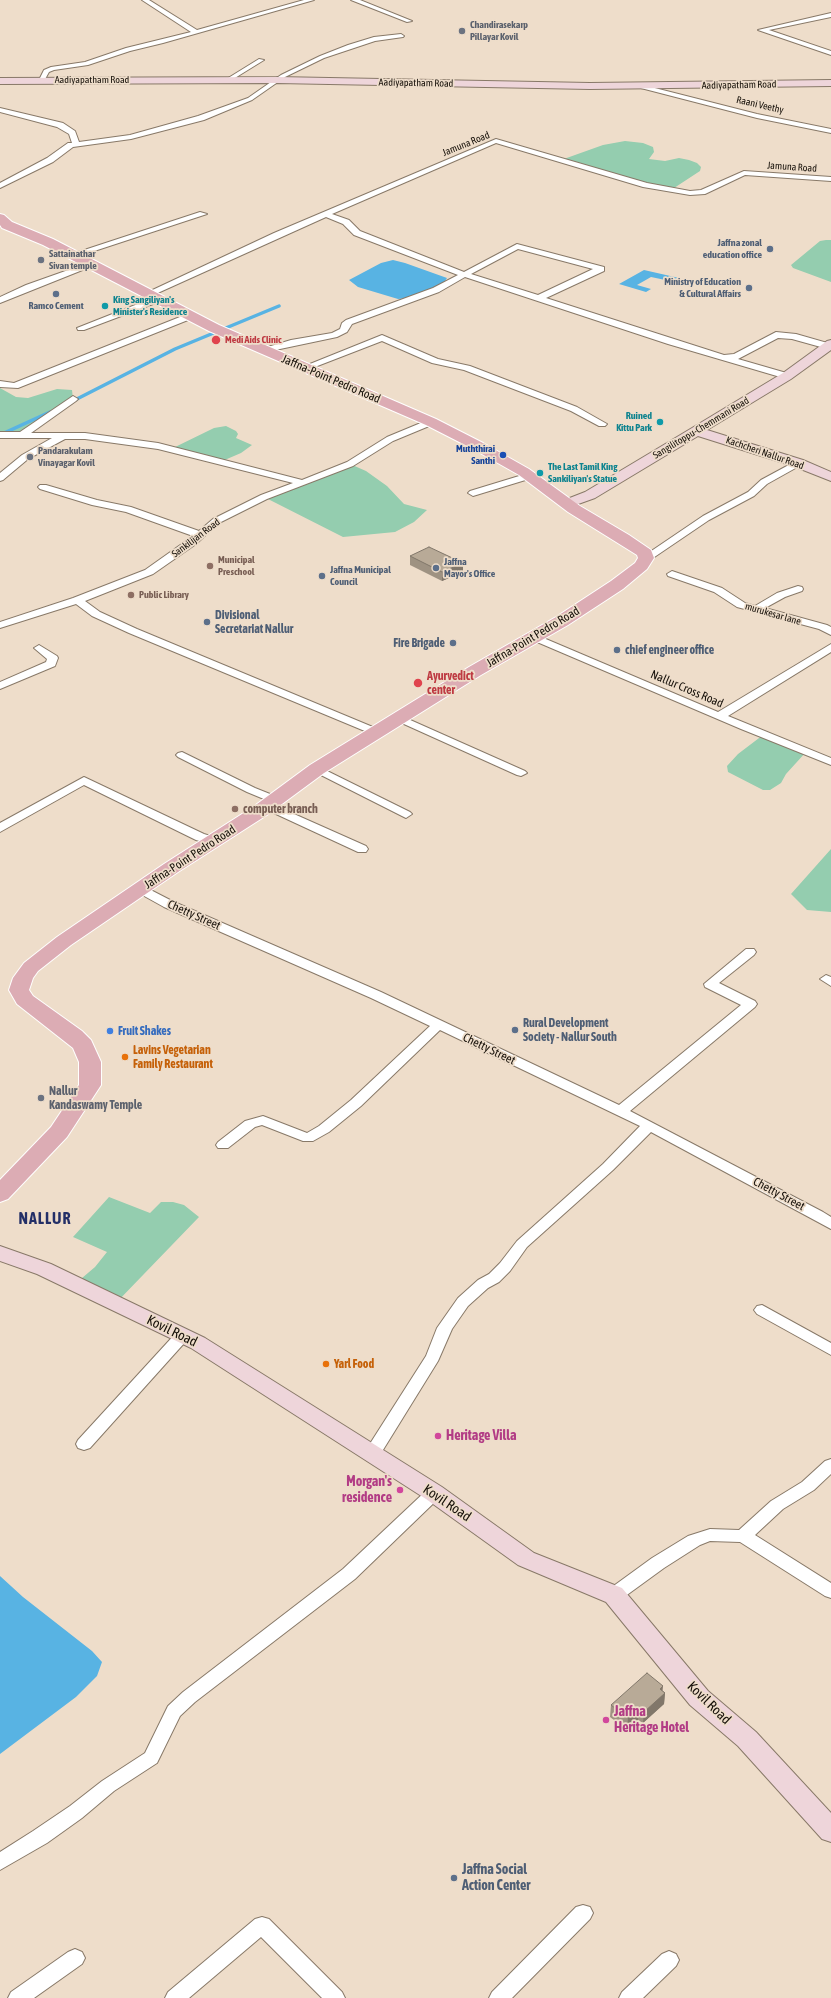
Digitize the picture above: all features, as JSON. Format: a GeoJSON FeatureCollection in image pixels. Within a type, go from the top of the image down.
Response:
{"type":"FeatureCollection","features":[{"type":"Feature","properties":{"kind":"main road","name":"Jaffna-Point Pedro Road"},"geometry":{"type":"LineString","coordinates":[[0,1194],[59,1132],[90,1085],[90,1062],[83,1045],[74,1036],[24,1000],[19,990],[23,978],[42,957],[141,889],[272,803],[317,769],[534,637],[562,622],[617,585],[641,566],[646,558],[645,553],[623,538],[568,504],[529,476],[478,446],[431,422],[264,351],[190,316],[73,255],[2,223]]}},
{"type":"Feature","properties":{"kind":"street"},"geometry":{"type":"LineString","coordinates":[[145,0],[196,32]]}},
{"type":"Feature","properties":{"kind":"street"},"geometry":{"type":"LineString","coordinates":[[42,80],[46,71],[53,68],[86,64],[128,49],[161,42],[252,18],[311,0]]}},
{"type":"Feature","properties":{"kind":"street"},"geometry":{"type":"LineString","coordinates":[[354,0],[409,21]]}},
{"type":"Feature","properties":{"kind":"street"},"geometry":{"type":"LineString","coordinates":[[831,15],[761,30],[831,53]]}},
{"type":"Feature","properties":{"kind":"street"},"geometry":{"type":"LineString","coordinates":[[0,186],[76,143],[89,144],[131,137],[201,118],[250,99],[276,80],[322,57],[350,46],[374,39],[401,36]]}},
{"type":"Feature","properties":{"kind":"street"},"geometry":{"type":"LineString","coordinates":[[228,80],[261,60]]}},
{"type":"Feature","properties":{"kind":"street","name":"Aadiyapatham Road"},"geometry":{"type":"LineString","coordinates":[[0,81],[276,80],[639,86],[831,83]]}},
{"type":"Feature","properties":{"kind":"street","name":"Raani Veethy"},"geometry":{"type":"LineString","coordinates":[[639,86],[757,116],[831,131]]}},
{"type":"Feature","properties":{"kind":"street"},"geometry":{"type":"LineString","coordinates":[[0,110],[60,125],[72,133],[76,143]]}},
{"type":"Feature","properties":{"kind":"street","name":"Jamuna Road"},"geometry":{"type":"LineString","coordinates":[[81,328],[153,296],[325,214],[496,141],[646,185],[690,193],[702,192],[744,173],[831,179]]}},
{"type":"Feature","properties":{"kind":"street"},"geometry":{"type":"LineString","coordinates":[[73,255],[203,214]]}},
{"type":"Feature","properties":{"kind":"street"},"geometry":{"type":"LineString","coordinates":[[325,214],[346,222],[357,233],[463,274],[721,357],[787,376]]}},
{"type":"Feature","properties":{"kind":"street"},"geometry":{"type":"LineString","coordinates":[[264,351],[294,342],[334,335],[344,330],[345,325],[349,322],[436,290],[517,246],[601,269],[537,299]]}},
{"type":"Feature","properties":{"kind":"street"},"geometry":{"type":"LineString","coordinates":[[0,300],[29,287],[91,265]]}},
{"type":"Feature","properties":{"kind":"street"},"geometry":{"type":"LineString","coordinates":[[0,384],[15,386],[190,316]]}},
{"type":"Feature","properties":{"kind":"street"},"geometry":{"type":"LineString","coordinates":[[721,357],[736,357],[776,335],[793,336],[830,345]]}},
{"type":"Feature","properties":{"kind":"street"},"geometry":{"type":"LineString","coordinates":[[304,368],[382,338],[435,361],[467,368],[574,409],[602,424]]}},
{"type":"Feature","properties":{"kind":"street","name":"Sangilitoppu-Chemmani Road"},"geometry":{"type":"LineString","coordinates":[[568,504],[590,495],[697,432],[787,376],[830,345]]}},
{"type":"Feature","properties":{"kind":"street"},"geometry":{"type":"LineString","coordinates":[[22,435],[73,399]]}},
{"type":"Feature","properties":{"kind":"street","name":"Sankilijan Road"},"geometry":{"type":"LineString","coordinates":[[0,625],[77,600],[149,572],[200,535],[216,521],[264,497],[303,484],[350,464],[390,439],[431,422]]}},
{"type":"Feature","properties":{"kind":"street","name":"Kachcheri Nallur Road"},"geometry":{"type":"LineString","coordinates":[[697,432],[798,463],[831,477]]}},
{"type":"Feature","properties":{"kind":"street"},"geometry":{"type":"LineString","coordinates":[[0,435],[85,436],[158,446],[303,484]]}},
{"type":"Feature","properties":{"kind":"street"},"geometry":{"type":"LineString","coordinates":[[0,478],[25,457],[65,436]]}},
{"type":"Feature","properties":{"kind":"street"},"geometry":{"type":"LineString","coordinates":[[646,558],[706,518],[751,494],[764,482],[798,463]]}},
{"type":"Feature","properties":{"kind":"street"},"geometry":{"type":"LineString","coordinates":[[473,493],[529,476]]}},
{"type":"Feature","properties":{"kind":"street"},"geometry":{"type":"LineString","coordinates":[[43,487],[95,503],[128,509],[200,535]]}},
{"type":"Feature","properties":{"kind":"street","name":"murukesar lane"},"geometry":{"type":"LineString","coordinates":[[672,574],[718,590],[741,605],[755,610],[828,628]]}},
{"type":"Feature","properties":{"kind":"street"},"geometry":{"type":"LineString","coordinates":[[755,610],[781,595],[798,589]]}},
{"type":"Feature","properties":{"kind":"street"},"geometry":{"type":"LineString","coordinates":[[77,600],[96,614],[133,631],[242,677],[271,687],[376,732]]}},
{"type":"Feature","properties":{"kind":"street","name":"Nallur Cross Road"},"geometry":{"type":"LineString","coordinates":[[534,637],[831,762]]}},
{"type":"Feature","properties":{"kind":"street"},"geometry":{"type":"LineString","coordinates":[[719,716],[831,647]]}},
{"type":"Feature","properties":{"kind":"street"},"geometry":{"type":"LineString","coordinates":[[0,686],[51,664],[53,658],[39,648]]}},
{"type":"Feature","properties":{"kind":"street"},"geometry":{"type":"LineString","coordinates":[[399,718],[521,773]]}},
{"type":"Feature","properties":{"kind":"street"},"geometry":{"type":"LineString","coordinates":[[182,755],[362,849]]}},
{"type":"Feature","properties":{"kind":"street"},"geometry":{"type":"LineString","coordinates":[[317,769],[406,814]]}},
{"type":"Feature","properties":{"kind":"street"},"geometry":{"type":"LineString","coordinates":[[0,828],[84,780],[200,837],[213,841]]}},
{"type":"Feature","properties":{"kind":"street","name":"Chetty Street"},"geometry":{"type":"LineString","coordinates":[[141,889],[168,904],[317,968],[649,1125],[806,1208],[831,1224]]}},
{"type":"Feature","properties":{"kind":"street"},"geometry":{"type":"LineString","coordinates":[[620,1112],[750,1004],[710,984],[750,952]]}},
{"type":"Feature","properties":{"kind":"street"},"geometry":{"type":"LineString","coordinates":[[223,1145],[250,1124],[263,1120],[308,1138],[324,1129],[356,1102],[438,1025]]}},
{"type":"Feature","properties":{"kind":"street"},"geometry":{"type":"LineString","coordinates":[[372,1454],[433,1357],[445,1328],[463,1302],[483,1284],[494,1278],[505,1267],[522,1244],[608,1168],[649,1125]]}},
{"type":"Feature","properties":{"kind":"street","name":"Kovil Road"},"geometry":{"type":"LineString","coordinates":[[0,1253],[44,1269],[198,1343],[434,1493],[526,1559],[614,1595],[699,1698],[747,1739],[831,1831]]}},
{"type":"Feature","properties":{"kind":"street"},"geometry":{"type":"LineString","coordinates":[[762,1310],[831,1350]]}},
{"type":"Feature","properties":{"kind":"street"},"geometry":{"type":"LineString","coordinates":[[84,1444],[182,1336]]}},
{"type":"Feature","properties":{"kind":"street"},"geometry":{"type":"LineString","coordinates":[[743,1536],[777,1505],[808,1486],[831,1465]]}},
{"type":"Feature","properties":{"kind":"street"},"geometry":{"type":"LineString","coordinates":[[0,1862],[40,1837],[76,1812],[108,1786],[151,1758],[174,1711],[189,1696],[349,1574],[434,1493]]}},
{"type":"Feature","properties":{"kind":"street"},"geometry":{"type":"LineString","coordinates":[[614,1595],[658,1563],[694,1540],[710,1535],[743,1536],[831,1591]]}},
{"type":"Feature","properties":{"kind":"street"},"geometry":{"type":"LineString","coordinates":[[499,1998],[583,1913]]}},
{"type":"Feature","properties":{"kind":"street"},"geometry":{"type":"LineString","coordinates":[[175,1998],[262,1924],[335,1998]]}},
{"type":"Feature","properties":{"kind":"street"},"geometry":{"type":"LineString","coordinates":[[18,1998],[75,1958]]}},
{"type":"Feature","properties":{"kind":"street"},"geometry":{"type":"LineString","coordinates":[[629,1998],[669,1960]]}},
{"type":"Feature","properties":{"kind":"green space"},"geometry":{"type":"Polygon","coordinates":[[[625,141],[643,143],[653,147],[654,152],[649,159],[665,161],[679,158],[689,160],[697,163],[701,167],[700,171],[671,190],[561,160],[603,145],[625,141]]]}},
{"type":"Feature","properties":{"kind":"green space"},"geometry":{"type":"Polygon","coordinates":[[[831,240],[831,282],[793,268],[791,265],[820,241],[831,240]]]}},
{"type":"Feature","properties":{"kind":"green space"},"geometry":{"type":"Polygon","coordinates":[[[0,388],[16,397],[28,398],[57,389],[72,390],[73,399],[22,435],[0,435],[0,388]]]}},
{"type":"Feature","properties":{"kind":"green space"},"geometry":{"type":"Polygon","coordinates":[[[226,426],[236,431],[238,434],[236,438],[252,445],[241,453],[220,462],[171,449],[214,428],[226,426]]]}},
{"type":"Feature","properties":{"kind":"green space"},"geometry":{"type":"Polygon","coordinates":[[[350,464],[366,471],[387,486],[404,504],[427,510],[414,522],[395,532],[343,537],[264,497],[350,464]]]}},
{"type":"Feature","properties":{"kind":"green space"},"geometry":{"type":"Polygon","coordinates":[[[763,735],[806,752],[786,774],[781,783],[770,790],[763,790],[728,772],[727,766],[738,754],[763,735]]]}},
{"type":"Feature","properties":{"kind":"green space"},"geometry":{"type":"Polygon","coordinates":[[[831,849],[831,912],[807,910],[791,894],[831,849]]]}},
{"type":"Feature","properties":{"kind":"green space"},"geometry":{"type":"Polygon","coordinates":[[[109,1197],[150,1213],[161,1202],[173,1202],[184,1205],[199,1217],[115,1304],[75,1284],[95,1267],[107,1252],[73,1237],[109,1197]]]}},
{"type":"Feature","properties":{"kind":"water"},"geometry":{"type":"Polygon","coordinates":[[[393,260],[447,278],[443,284],[409,298],[398,299],[358,287],[349,280],[381,263],[393,260]]]}},
{"type":"Feature","properties":{"kind":"water"},"geometry":{"type":"Polygon","coordinates":[[[644,270],[679,278],[675,282],[651,277],[637,285],[651,289],[646,292],[619,284],[644,270]]]}},
{"type":"Feature","properties":{"kind":"water"},"geometry":{"type":"Polygon","coordinates":[[[0,1576],[23,1597],[92,1651],[102,1662],[97,1676],[76,1697],[0,1754],[0,1576]]]}},
{"type":"Feature","properties":{"kind":"building"},"geometry":{"type":"Polygon","coordinates":[[[429,547],[463,563],[442,572],[410,556],[429,547]]]}},
{"type":"Feature","properties":{"kind":"building"},"geometry":{"type":"Polygon","coordinates":[[[647,1673],[663,1686],[660,1689],[665,1693],[644,1712],[639,1708],[628,1718],[611,1705],[647,1673]]]}},
{"type":"Feature","properties":{"kind":"waterway"},"geometry":{"type":"LineString","coordinates":[[71,402],[175,349],[279,306]]}},
{"type":"Feature","properties":{"kind":"waterway"},"geometry":{"type":"LineString","coordinates":[[0,435],[50,412]]}},
{"type":"Feature","properties":{"kind":"place","name":"Chandirasekarp Pillayar Kovil"},"geometry":{"type":"Point","coordinates":[462,31]}},
{"type":"Feature","properties":{"kind":"place","name":"Jaffna zonal education office"},"geometry":{"type":"Point","coordinates":[770,249]}},
{"type":"Feature","properties":{"kind":"place","name":"Sattainathar Sivan temple"},"geometry":{"type":"Point","coordinates":[41,260]}},
{"type":"Feature","properties":{"kind":"place","name":"Ministry of Education & Cultural Affairs"},"geometry":{"type":"Point","coordinates":[749,288]}},
{"type":"Feature","properties":{"kind":"place","name":"Ramco Cement"},"geometry":{"type":"Point","coordinates":[56,294]}},
{"type":"Feature","properties":{"kind":"place","name":"King Sangiliyan's Minister's Residence"},"geometry":{"type":"Point","coordinates":[105,306]}},
{"type":"Feature","properties":{"kind":"place","name":"Medi Aids Clinic"},"geometry":{"type":"Point","coordinates":[216,340]}},
{"type":"Feature","properties":{"kind":"place","name":"Ruined Kittu Park"},"geometry":{"type":"Point","coordinates":[660,422]}},
{"type":"Feature","properties":{"kind":"place","name":"Muththirai Santhi"},"geometry":{"type":"Point","coordinates":[503,455]}},
{"type":"Feature","properties":{"kind":"place","name":"Pandarakulam Vinayagar Kovil"},"geometry":{"type":"Point","coordinates":[30,457]}},
{"type":"Feature","properties":{"kind":"place","name":"The Last Tamil King Sankiliyan's Statue"},"geometry":{"type":"Point","coordinates":[540,473]}},
{"type":"Feature","properties":{"kind":"place","name":"Municipal Preschool"},"geometry":{"type":"Point","coordinates":[210,566]}},
{"type":"Feature","properties":{"kind":"place","name":"Jaffna Mayor's Office"},"geometry":{"type":"Point","coordinates":[436,568]}},
{"type":"Feature","properties":{"kind":"place","name":"Jaffna Municipal Council"},"geometry":{"type":"Point","coordinates":[322,576]}},
{"type":"Feature","properties":{"kind":"place","name":"Public Library"},"geometry":{"type":"Point","coordinates":[131,595]}},
{"type":"Feature","properties":{"kind":"place","name":"Divisional Secretariat Nallur"},"geometry":{"type":"Point","coordinates":[207,622]}},
{"type":"Feature","properties":{"kind":"place","name":"Fire Brigade"},"geometry":{"type":"Point","coordinates":[453,643]}},
{"type":"Feature","properties":{"kind":"place","name":"chief engineer office"},"geometry":{"type":"Point","coordinates":[617,650]}},
{"type":"Feature","properties":{"kind":"place","name":"Ayurvedict center"},"geometry":{"type":"Point","coordinates":[418,683]}},
{"type":"Feature","properties":{"kind":"place","name":"computer branch"},"geometry":{"type":"Point","coordinates":[235,809]}},
{"type":"Feature","properties":{"kind":"place","name":"Rural Development Society - Nallur South"},"geometry":{"type":"Point","coordinates":[515,1030]}},
{"type":"Feature","properties":{"kind":"place","name":"Fruit Shakes"},"geometry":{"type":"Point","coordinates":[110,1031]}},
{"type":"Feature","properties":{"kind":"place","name":"Lavins Vegetarian Family Restaurant"},"geometry":{"type":"Point","coordinates":[125,1057]}},
{"type":"Feature","properties":{"kind":"place","name":"Nallur Kandaswamy Temple"},"geometry":{"type":"Point","coordinates":[41,1098]}},
{"type":"Feature","properties":{"kind":"place","name":"Yarl Food"},"geometry":{"type":"Point","coordinates":[326,1364]}},
{"type":"Feature","properties":{"kind":"place","name":"Heritage Villa"},"geometry":{"type":"Point","coordinates":[438,1436]}},
{"type":"Feature","properties":{"kind":"place","name":"Morgan's residence"},"geometry":{"type":"Point","coordinates":[400,1490]}},
{"type":"Feature","properties":{"kind":"place","name":"Jaffna Heritage Hotel"},"geometry":{"type":"Point","coordinates":[606,1720]}},
{"type":"Feature","properties":{"kind":"place","name":"Jaffna Social Action Center"},"geometry":{"type":"Point","coordinates":[454,1878]}},
{"type":"Feature","properties":{"kind":"district","name":"NALLUR"},"geometry":{"type":"Point","coordinates":[45,1219]}}]}
